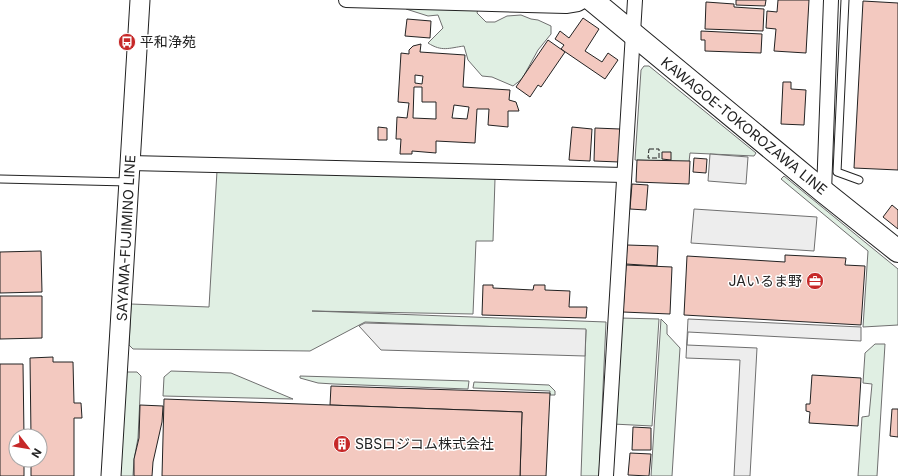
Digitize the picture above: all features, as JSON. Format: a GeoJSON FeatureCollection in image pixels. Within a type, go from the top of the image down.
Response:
{"type":"FeatureCollection","features":[{"type":"Feature","properties":{"kind":"main road","name":"SAYAMA-FUJIMINO LINE"},"geometry":{"type":"LineString","coordinates":[[111,476],[140,0]]}},
{"type":"Feature","properties":{"kind":"main road","name":"KAWAGOE-TOKOROZAWA LINE"},"geometry":{"type":"LineString","coordinates":[[592,0],[898,252]]}},
{"type":"Feature","properties":{"kind":"street"},"geometry":{"type":"LineString","coordinates":[[346,0],[566,6],[578,4],[585,0]]}},
{"type":"Feature","properties":{"kind":"street"},"geometry":{"type":"LineString","coordinates":[[606,476],[635,0]]}},
{"type":"Feature","properties":{"kind":"street"},"geometry":{"type":"LineString","coordinates":[[824,192],[831,0]]}},
{"type":"Feature","properties":{"kind":"street"},"geometry":{"type":"LineString","coordinates":[[130,163],[624,175]]}},
{"type":"Feature","properties":{"kind":"lane"},"geometry":{"type":"LineString","coordinates":[[845,0],[837,172],[859,180]]}},
{"type":"Feature","properties":{"kind":"lane"},"geometry":{"type":"LineString","coordinates":[[0,179],[129,182]]}},
{"type":"Feature","properties":{"kind":"green space"},"geometry":{"type":"Polygon","coordinates":[[[402,0],[480,0],[477,13],[486,22],[495,22],[507,16],[521,15],[551,26],[551,34],[538,50],[522,79],[513,86],[492,77],[482,76],[468,60],[464,46],[437,48],[428,43],[443,28],[438,15],[428,16],[406,9],[402,0]]]}},
{"type":"Feature","properties":{"kind":"green space"},"geometry":{"type":"Polygon","coordinates":[[[644,66],[649,66],[756,153],[754,156],[690,153],[689,162],[635,160],[641,70],[644,66]]]}},
{"type":"Feature","properties":{"kind":"green space"},"geometry":{"type":"Polygon","coordinates":[[[217,171],[495,179],[493,241],[476,241],[473,314],[312,311],[606,322],[599,476],[581,476],[586,330],[365,322],[310,351],[133,349],[129,345],[131,304],[209,307],[217,171]]]}},
{"type":"Feature","properties":{"kind":"green space"},"geometry":{"type":"Polygon","coordinates":[[[784,176],[898,269],[898,325],[863,327],[868,251],[781,179],[784,176]]]}},
{"type":"Feature","properties":{"kind":"green space"},"geometry":{"type":"Polygon","coordinates":[[[620,318],[659,319],[652,426],[613,424],[620,318]]]}},
{"type":"Feature","properties":{"kind":"green space"},"geometry":{"type":"Polygon","coordinates":[[[661,319],[667,325],[667,334],[680,348],[672,476],[651,476],[661,319]]]}},
{"type":"Feature","properties":{"kind":"green space"},"geometry":{"type":"Polygon","coordinates":[[[875,344],[885,344],[877,476],[858,476],[862,417],[869,416],[872,384],[863,383],[865,353],[875,344]]]}},
{"type":"Feature","properties":{"kind":"green space"},"geometry":{"type":"Polygon","coordinates":[[[171,371],[231,373],[293,399],[163,396],[164,377],[171,371]]]}},
{"type":"Feature","properties":{"kind":"green space"},"geometry":{"type":"Polygon","coordinates":[[[124,372],[137,372],[141,376],[138,438],[133,476],[120,476],[124,372]]]}},
{"type":"Feature","properties":{"kind":"green space"},"geometry":{"type":"Polygon","coordinates":[[[300,376],[469,381],[468,389],[318,383],[300,378],[300,376]]]}},
{"type":"Feature","properties":{"kind":"green space"},"geometry":{"type":"Polygon","coordinates":[[[474,382],[549,385],[555,391],[555,395],[550,395],[550,391],[473,388],[474,382]]]}},
{"type":"Feature","properties":{"kind":"shaded area"},"geometry":{"type":"Polygon","coordinates":[[[710,154],[748,157],[746,184],[708,181],[710,154]]]}},
{"type":"Feature","properties":{"kind":"shaded area"},"geometry":{"type":"Polygon","coordinates":[[[694,209],[817,217],[814,251],[691,243],[694,209]]]}},
{"type":"Feature","properties":{"kind":"shaded area"},"geometry":{"type":"Polygon","coordinates":[[[688,319],[861,327],[861,341],[688,332],[687,345],[757,348],[750,476],[734,476],[740,360],[686,358],[688,319]]]}},
{"type":"Feature","properties":{"kind":"shaded area"},"geometry":{"type":"Polygon","coordinates":[[[365,323],[586,329],[585,356],[381,350],[359,326],[365,323]]]}},
{"type":"Feature","properties":{"kind":"building"},"geometry":{"type":"Polygon","coordinates":[[[736,0],[766,0],[765,6],[736,5],[736,0]]]}},
{"type":"Feature","properties":{"kind":"building"},"geometry":{"type":"Polygon","coordinates":[[[778,0],[809,0],[806,53],[774,51],[776,29],[766,28],[767,11],[777,12],[778,0]]]}},
{"type":"Feature","properties":{"kind":"building"},"geometry":{"type":"Polygon","coordinates":[[[863,1],[898,3],[898,170],[854,168],[863,1]]]}},
{"type":"Feature","properties":{"kind":"building"},"geometry":{"type":"Polygon","coordinates":[[[706,2],[734,4],[734,7],[764,9],[763,31],[705,29],[706,2]]]}},
{"type":"Feature","properties":{"kind":"building"},"geometry":{"type":"Polygon","coordinates":[[[583,18],[599,29],[585,51],[602,62],[608,53],[618,60],[605,79],[561,49],[564,45],[555,39],[560,31],[569,38],[583,18]]]}},
{"type":"Feature","properties":{"kind":"building"},"geometry":{"type":"Polygon","coordinates":[[[407,19],[431,21],[430,38],[405,36],[407,19]]]}},
{"type":"Feature","properties":{"kind":"building"},"geometry":{"type":"Polygon","coordinates":[[[701,31],[762,34],[761,53],[705,51],[705,40],[701,40],[701,31]]]}},
{"type":"Feature","properties":{"kind":"building"},"geometry":{"type":"Polygon","coordinates":[[[548,40],[565,52],[541,87],[538,85],[530,97],[516,87],[548,40]]]}},
{"type":"Feature","properties":{"kind":"building"},"geometry":{"type":"Polygon","coordinates":[[[421,44],[420,52],[465,55],[463,87],[510,90],[509,100],[516,102],[519,111],[508,111],[508,127],[488,125],[489,109],[477,109],[475,143],[436,141],[436,153],[412,151],[412,154],[400,154],[401,139],[396,139],[397,117],[407,118],[409,103],[398,102],[401,53],[409,54],[409,50],[413,46],[421,44]],[[415,75],[415,83],[422,84],[423,76],[415,75]],[[414,87],[413,118],[436,119],[436,102],[422,102],[422,87],[414,87]],[[454,105],[452,118],[467,119],[469,107],[454,105]]]}},
{"type":"Feature","properties":{"kind":"building"},"geometry":{"type":"Polygon","coordinates":[[[783,82],[791,82],[791,89],[806,90],[804,125],[781,124],[783,82]]]}},
{"type":"Feature","properties":{"kind":"building"},"geometry":{"type":"Polygon","coordinates":[[[378,127],[387,128],[387,140],[378,140],[378,127]]]}},
{"type":"Feature","properties":{"kind":"building"},"geometry":{"type":"Polygon","coordinates":[[[572,127],[592,129],[590,161],[569,160],[572,127]]]}},
{"type":"Feature","properties":{"kind":"building"},"geometry":{"type":"Polygon","coordinates":[[[595,128],[620,129],[619,162],[594,161],[595,128]]]}},
{"type":"Feature","properties":{"kind":"building"},"geometry":{"type":"Polygon","coordinates":[[[662,152],[671,152],[671,160],[662,159],[662,152]]]}},
{"type":"Feature","properties":{"kind":"building"},"geometry":{"type":"Polygon","coordinates":[[[694,158],[707,159],[706,173],[693,172],[694,158]]]}},
{"type":"Feature","properties":{"kind":"building"},"geometry":{"type":"Polygon","coordinates":[[[637,160],[690,161],[689,184],[636,182],[637,160]]]}},
{"type":"Feature","properties":{"kind":"building"},"geometry":{"type":"Polygon","coordinates":[[[632,184],[648,185],[646,210],[630,209],[632,184]]]}},
{"type":"Feature","properties":{"kind":"building"},"geometry":{"type":"Polygon","coordinates":[[[892,205],[898,210],[898,229],[883,217],[892,205]]]}},
{"type":"Feature","properties":{"kind":"building"},"geometry":{"type":"Polygon","coordinates":[[[627,245],[658,246],[657,266],[626,264],[627,245]]]}},
{"type":"Feature","properties":{"kind":"building"},"geometry":{"type":"Polygon","coordinates":[[[41,251],[42,292],[0,293],[0,252],[41,251]]]}},
{"type":"Feature","properties":{"kind":"building"},"geometry":{"type":"Polygon","coordinates":[[[785,255],[846,258],[845,265],[865,266],[861,325],[684,315],[687,256],[785,262],[785,255]]]}},
{"type":"Feature","properties":{"kind":"building"},"geometry":{"type":"Polygon","coordinates":[[[626,265],[672,267],[670,314],[623,312],[626,265]]]}},
{"type":"Feature","properties":{"kind":"building"},"geometry":{"type":"Polygon","coordinates":[[[483,285],[493,285],[493,288],[533,290],[534,285],[545,285],[545,290],[570,291],[569,307],[587,307],[586,318],[482,315],[483,285]]]}},
{"type":"Feature","properties":{"kind":"building"},"geometry":{"type":"Polygon","coordinates":[[[0,296],[42,296],[42,338],[0,339],[0,296]]]}},
{"type":"Feature","properties":{"kind":"building"},"geometry":{"type":"Polygon","coordinates":[[[53,357],[53,362],[73,362],[74,403],[81,403],[82,418],[74,418],[74,476],[31,476],[31,468],[48,468],[48,428],[31,428],[30,358],[53,357]]]}},
{"type":"Feature","properties":{"kind":"building"},"geometry":{"type":"Polygon","coordinates":[[[0,364],[23,364],[24,428],[8,428],[8,468],[24,468],[24,476],[0,476],[0,364]]]}},
{"type":"Feature","properties":{"kind":"building"},"geometry":{"type":"Polygon","coordinates":[[[812,375],[861,378],[858,426],[809,423],[810,412],[806,411],[806,404],[810,404],[812,375]]]}},
{"type":"Feature","properties":{"kind":"building"},"geometry":{"type":"Polygon","coordinates":[[[331,386],[550,393],[546,476],[520,476],[522,412],[330,405],[331,386]]]}},
{"type":"Feature","properties":{"kind":"building","name":"SBSロジコム株式会社"},"geometry":{"type":"Polygon","coordinates":[[[164,399],[522,412],[520,476],[162,476],[164,399]]]}},
{"type":"Feature","properties":{"kind":"building"},"geometry":{"type":"Polygon","coordinates":[[[140,405],[163,406],[162,422],[153,462],[152,476],[134,476],[134,459],[139,438],[140,405]]]}},
{"type":"Feature","properties":{"kind":"building"},"geometry":{"type":"Polygon","coordinates":[[[892,409],[898,409],[898,437],[890,436],[892,409]]]}},
{"type":"Feature","properties":{"kind":"building"},"geometry":{"type":"Polygon","coordinates":[[[633,427],[651,428],[651,450],[632,450],[633,427]]]}},
{"type":"Feature","properties":{"kind":"building"},"geometry":{"type":"Polygon","coordinates":[[[630,453],[651,454],[649,476],[628,475],[630,453]]]}},
{"type":"Feature","properties":{"kind":"fence"},"geometry":{"type":"LineString","coordinates":[[649,149],[659,149],[659,158],[648,158],[649,149]]}},
{"type":"Feature","properties":{"kind":"place","name":"平和浄苑"},"geometry":{"type":"Point","coordinates":[127,42]}},
{"type":"Feature","properties":{"kind":"place","name":"JAいるま野"},"geometry":{"type":"Point","coordinates":[815,281]}},
{"type":"Feature","properties":{"kind":"place","name":"SBSロジコム株式会社"},"geometry":{"type":"Point","coordinates":[342,444]}}]}
